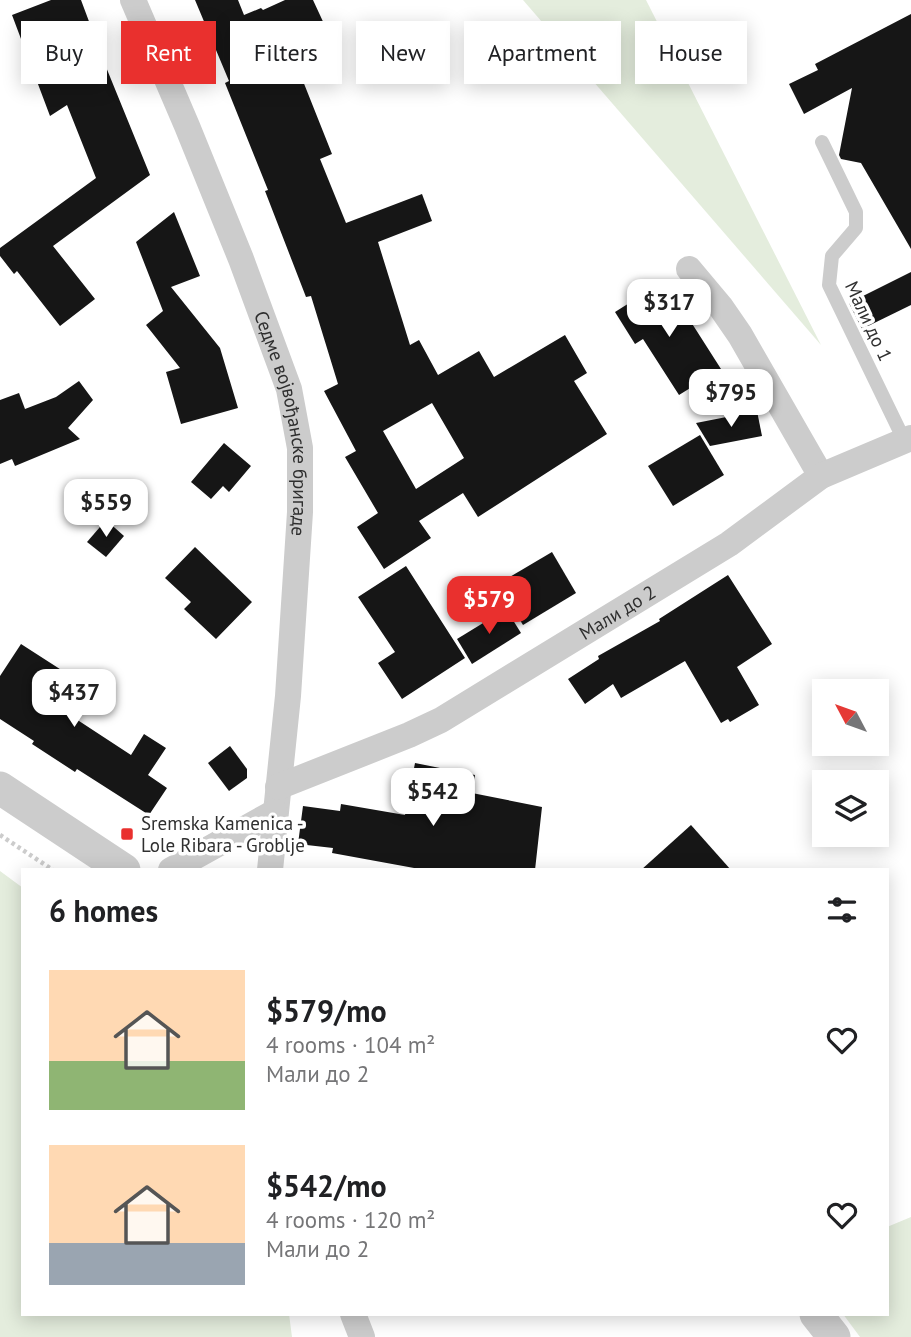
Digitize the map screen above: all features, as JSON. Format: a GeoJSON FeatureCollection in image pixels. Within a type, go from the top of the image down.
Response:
{"type":"FeatureCollection","features":[{"type":"Feature","properties":{"kind":"street","name":"Седме војвођанске бригаде"},"geometry":{"type":"LineString","coordinates":[[133,0],[246,272],[289,389],[300,448],[290,657],[270,868]]}},
{"type":"Feature","properties":{"kind":"street"},"geometry":{"type":"LineString","coordinates":[[689,269],[740,335],[821,476]]}},
{"type":"Feature","properties":{"kind":"street","name":"Мали до 2"},"geometry":{"type":"LineString","coordinates":[[173,868],[276,800],[441,720],[729,544],[821,476],[908,440]]}},
{"type":"Feature","properties":{"kind":"street"},"geometry":{"type":"LineString","coordinates":[[0,788],[121,868]]}},
{"type":"Feature","properties":{"kind":"street"},"geometry":{"type":"LineString","coordinates":[[354,1316],[362,1337]]}},
{"type":"Feature","properties":{"kind":"street"},"geometry":{"type":"LineString","coordinates":[[818,1316],[834,1337]]}},
{"type":"Feature","properties":{"kind":"lane","name":"Мали до 1"},"geometry":{"type":"LineString","coordinates":[[822,142],[856,212],[856,228],[832,256],[829,285],[908,440]]}},
{"type":"Feature","properties":{"kind":"path"},"geometry":{"type":"LineString","coordinates":[[0,835],[50,868]]}},
{"type":"Feature","properties":{"kind":"green space"},"geometry":{"type":"Polygon","coordinates":[[[523,0],[646,0],[657,21],[635,21],[635,84],[689,84],[821,345],[596,84],[621,84],[621,21],[541,21],[523,0]]]}},
{"type":"Feature","properties":{"kind":"green space"},"geometry":{"type":"Polygon","coordinates":[[[0,871],[21,887],[21,1316],[289,1316],[292,1337],[0,1337],[0,871]]]}},
{"type":"Feature","properties":{"kind":"green space"},"geometry":{"type":"Polygon","coordinates":[[[911,1217],[911,1337],[860,1337],[844,1316],[889,1316],[889,1226],[911,1217]]]}},
{"type":"Feature","properties":{"kind":"building"},"geometry":{"type":"Polygon","coordinates":[[[51,0],[81,0],[89,21],[21,21],[21,39],[12,15],[51,0]]]}},
{"type":"Feature","properties":{"kind":"building"},"geometry":{"type":"Polygon","coordinates":[[[195,0],[238,0],[244,15],[285,0],[313,0],[323,21],[230,21],[230,84],[304,84],[332,154],[320,159],[346,223],[422,194],[432,221],[378,242],[410,345],[419,340],[438,375],[479,351],[494,377],[565,335],[587,373],[574,381],[607,434],[478,517],[463,493],[419,521],[431,538],[384,569],[357,527],[378,513],[345,457],[356,451],[324,391],[338,384],[311,296],[306,297],[265,191],[268,190],[225,83],[229,81],[216,50],[216,21],[204,21],[195,0]],[[432,403],[383,431],[416,489],[464,458],[432,403]]]}},
{"type":"Feature","properties":{"kind":"building"},"geometry":{"type":"Polygon","coordinates":[[[911,14],[911,249],[861,163],[841,159],[839,155],[852,88],[804,114],[789,84],[818,70],[815,64],[911,14]]]}},
{"type":"Feature","properties":{"kind":"building"},"geometry":{"type":"Polygon","coordinates":[[[107,69],[150,175],[53,246],[95,299],[60,326],[17,271],[14,274],[0,256],[0,248],[96,178],[67,105],[50,116],[38,84],[107,84],[107,69]]]}},
{"type":"Feature","properties":{"kind":"building"},"geometry":{"type":"Polygon","coordinates":[[[174,212],[200,276],[171,287],[220,348],[238,408],[181,424],[166,372],[180,368],[146,325],[163,311],[136,242],[174,212]]]}},
{"type":"Feature","properties":{"kind":"building"},"geometry":{"type":"Polygon","coordinates":[[[911,272],[911,305],[862,329],[849,303],[911,272]]]}},
{"type":"Feature","properties":{"kind":"building"},"geometry":{"type":"Polygon","coordinates":[[[661,283],[687,324],[691,322],[721,369],[679,395],[643,339],[635,344],[615,312],[661,283]]]}},
{"type":"Feature","properties":{"kind":"building"},"geometry":{"type":"Polygon","coordinates":[[[79,381],[93,400],[68,428],[80,439],[15,466],[12,459],[0,464],[0,400],[19,393],[25,409],[56,397],[79,381]]]}},
{"type":"Feature","properties":{"kind":"building"},"geometry":{"type":"Polygon","coordinates":[[[757,411],[762,436],[710,446],[696,423],[757,411]]]}},
{"type":"Feature","properties":{"kind":"building"},"geometry":{"type":"Polygon","coordinates":[[[700,435],[724,475],[673,506],[648,466],[700,435]]]}},
{"type":"Feature","properties":{"kind":"building"},"geometry":{"type":"Polygon","coordinates":[[[224,443],[251,466],[229,492],[223,486],[211,499],[191,482],[224,443]]]}},
{"type":"Feature","properties":{"kind":"building"},"geometry":{"type":"Polygon","coordinates":[[[106,520],[124,536],[106,557],[87,542],[106,520]]]}},
{"type":"Feature","properties":{"kind":"building"},"geometry":{"type":"Polygon","coordinates":[[[195,547],[252,602],[216,639],[184,609],[191,602],[165,578],[195,547]]]}},
{"type":"Feature","properties":{"kind":"building"},"geometry":{"type":"Polygon","coordinates":[[[552,552],[576,593],[523,625],[498,584],[552,552]]]}},
{"type":"Feature","properties":{"kind":"building"},"geometry":{"type":"Polygon","coordinates":[[[406,566],[465,658],[402,699],[378,663],[395,652],[358,597],[406,566]]]}},
{"type":"Feature","properties":{"kind":"building"},"geometry":{"type":"Polygon","coordinates":[[[728,575],[772,644],[737,667],[759,705],[730,722],[728,719],[721,723],[685,661],[621,698],[613,684],[585,704],[568,679],[599,659],[598,656],[660,621],[659,619],[728,575]]]}},
{"type":"Feature","properties":{"kind":"building"},"geometry":{"type":"Polygon","coordinates":[[[506,609],[521,633],[472,664],[457,639],[506,609]]]}},
{"type":"Feature","properties":{"kind":"building"},"geometry":{"type":"Polygon","coordinates":[[[21,644],[94,691],[76,719],[131,755],[144,734],[166,748],[148,775],[167,788],[149,815],[77,769],[75,772],[0,719],[0,676],[21,644]]]}},
{"type":"Feature","properties":{"kind":"building"},"geometry":{"type":"Polygon","coordinates":[[[230,746],[247,769],[247,778],[229,791],[208,763],[230,746]]]}},
{"type":"Feature","properties":{"kind":"building"},"geometry":{"type":"Polygon","coordinates":[[[415,763],[475,775],[472,793],[542,807],[535,868],[414,868],[332,853],[333,848],[298,844],[303,806],[340,811],[341,804],[405,815],[415,763]]]}},
{"type":"Feature","properties":{"kind":"building"},"geometry":{"type":"Polygon","coordinates":[[[691,825],[729,868],[643,868],[691,825]]]}},
{"type":"Feature","properties":{"kind":"place","name":"Sremska Kamenica - Lole Ribara - Groblje"},"geometry":{"type":"Point","coordinates":[127,834]}}]}
